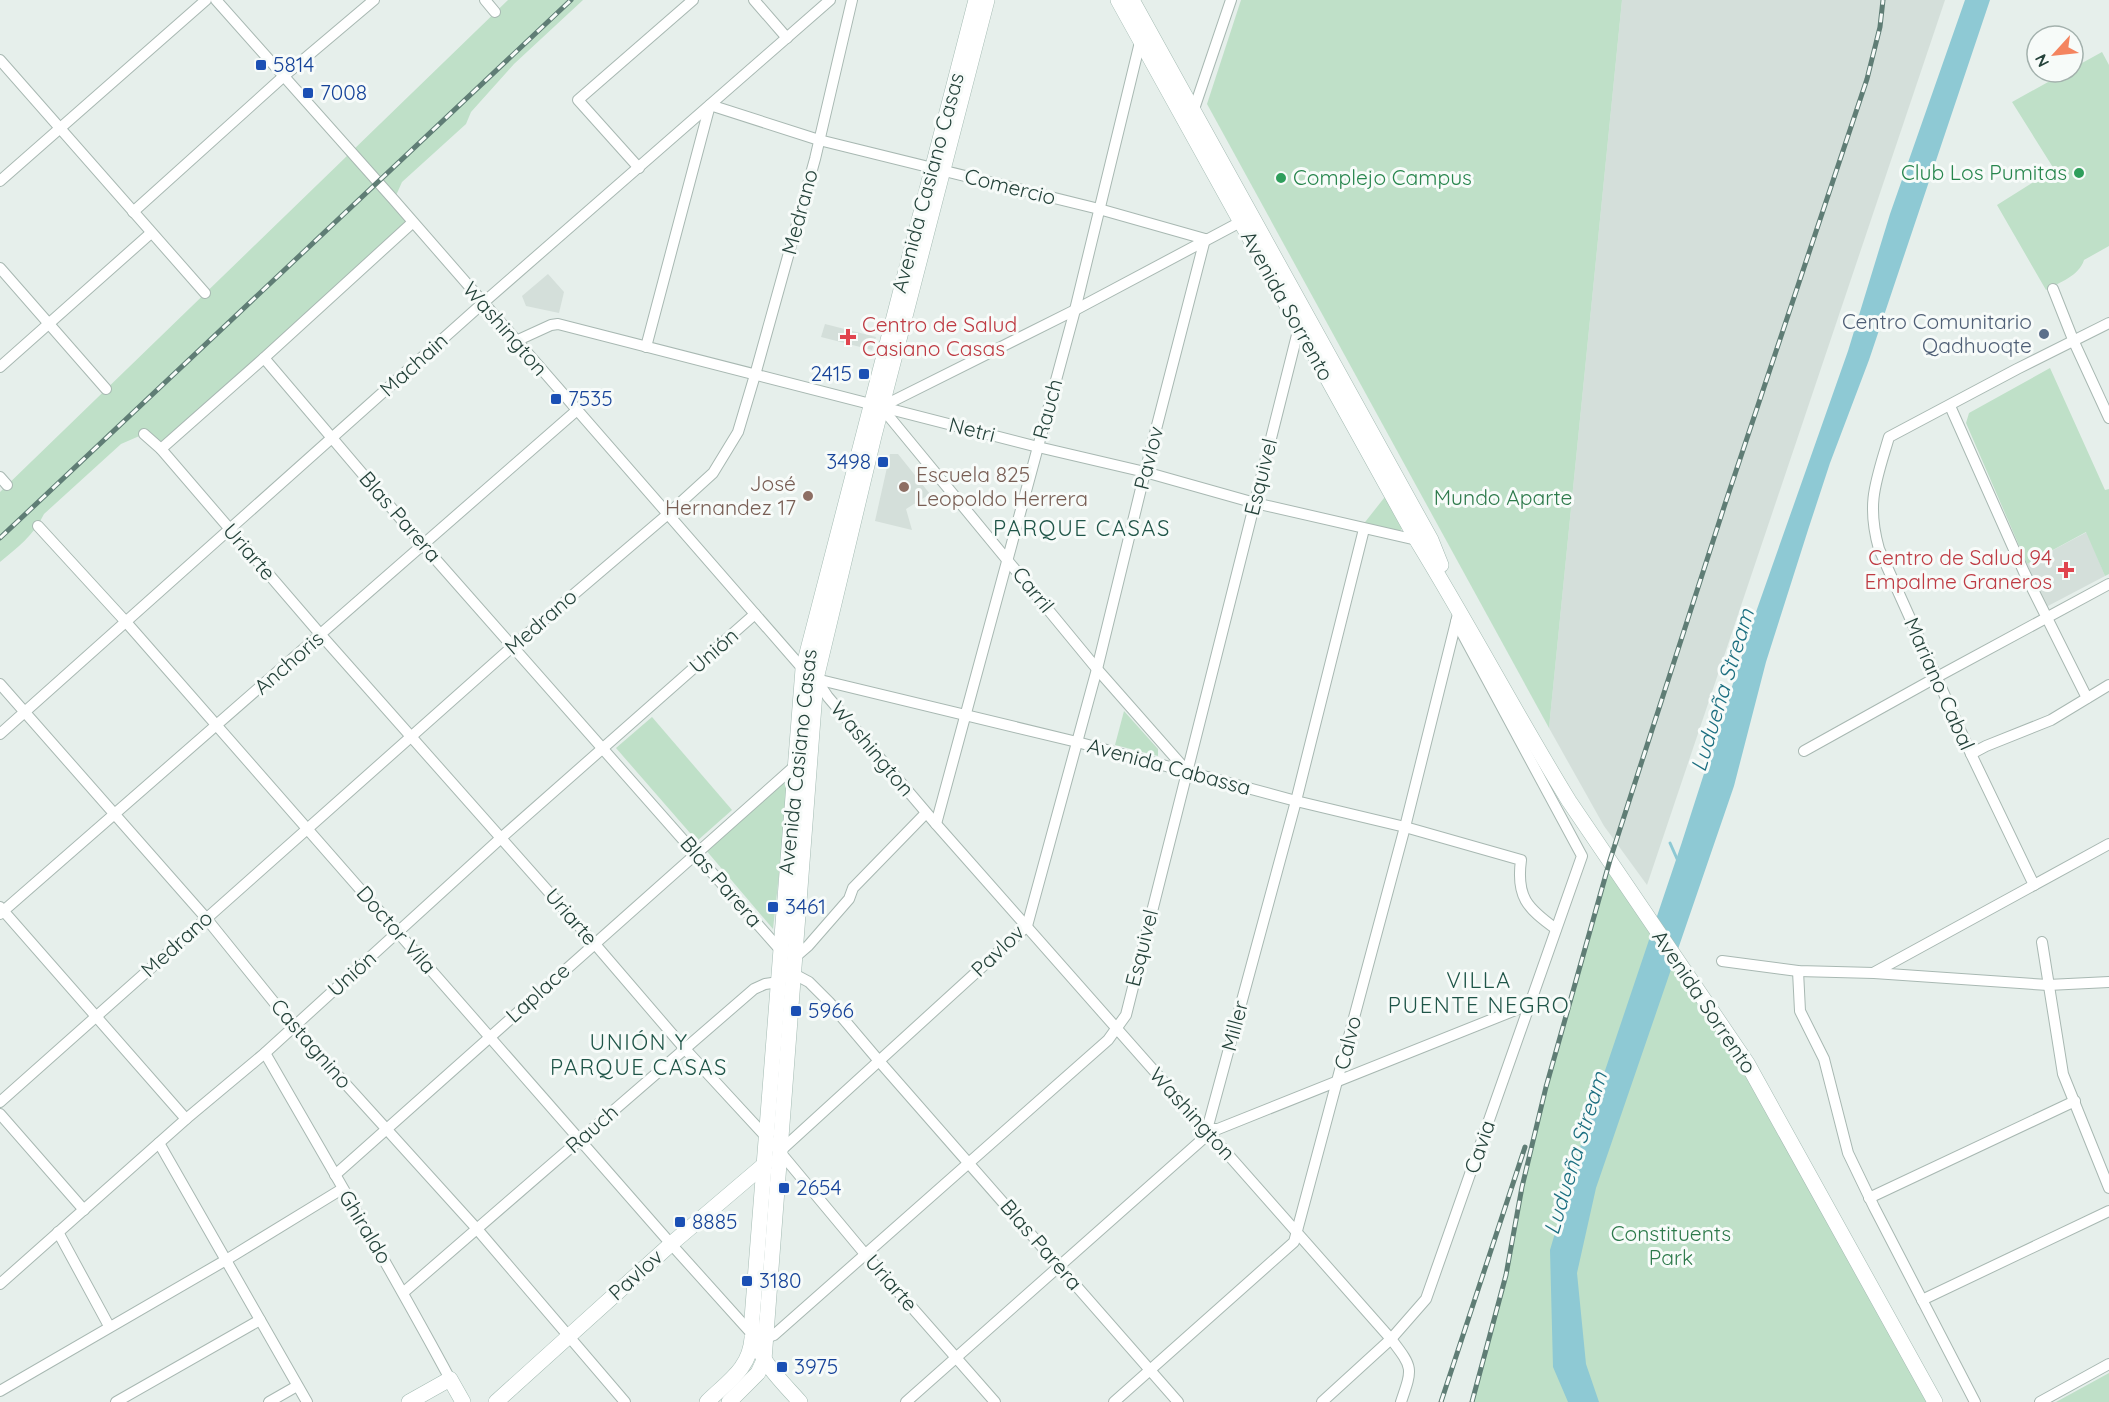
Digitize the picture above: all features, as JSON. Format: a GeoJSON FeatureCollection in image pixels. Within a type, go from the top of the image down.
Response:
{"type":"FeatureCollection","features":[{"type":"Feature","properties":{"kind":"main road","name":"Avenida Casiano Casas"},"geometry":{"type":"LineString","coordinates":[[759,1336],[780,1152],[790,961],[796,765],[803,669],[876,406],[937,169],[976,0]]}},
{"type":"Feature","properties":{"kind":"main road","name":"Avenida Casiano Casas"},"geometry":{"type":"LineString","coordinates":[[937,169],[987,0]]}},
{"type":"Feature","properties":{"kind":"main road","name":"Avenida Sorrento"},"geometry":{"type":"LineString","coordinates":[[1118,0],[1145,36],[1424,541],[1458,616],[1594,838],[1747,1063],[1935,1402]]}},
{"type":"Feature","properties":{"kind":"main road","name":"Avenida Sorrento"},"geometry":{"type":"LineString","coordinates":[[1132,0],[1145,36]]}},
{"type":"Feature","properties":{"kind":"main road","name":"Avenida Casiano Casas"},"geometry":{"type":"LineString","coordinates":[[764,1360],[753,1302],[779,982],[790,961],[816,679],[876,406]]}},
{"type":"Feature","properties":{"kind":"main road","name":"Pavlov"},"geometry":{"type":"LineString","coordinates":[[496,1402],[671,1244],[765,1164]]}},
{"type":"Feature","properties":{"kind":"main road"},"geometry":{"type":"LineString","coordinates":[[707,1402],[745,1365],[759,1336]]}},
{"type":"Feature","properties":{"kind":"main road"},"geometry":{"type":"LineString","coordinates":[[729,1402],[758,1373],[764,1360],[800,1402]]}},
{"type":"Feature","properties":{"kind":"main road"},"geometry":{"type":"LineString","coordinates":[[409,1402],[450,1379]]}},
{"type":"Feature","properties":{"kind":"main road","name":"Ghiraldo"},"geometry":{"type":"LineString","coordinates":[[450,1379],[463,1402]]}},
{"type":"Feature","properties":{"kind":"street"},"geometry":{"type":"LineString","coordinates":[[0,182],[206,0]]}},
{"type":"Feature","properties":{"kind":"street","name":"Washington"},"geometry":{"type":"LineString","coordinates":[[216,0],[803,669],[816,679],[828,697],[926,813],[1391,1339],[1409,1362],[1409,1378],[1401,1402]]}},
{"type":"Feature","properties":{"kind":"street"},"geometry":{"type":"LineString","coordinates":[[133,212],[284,76],[374,0]]}},
{"type":"Feature","properties":{"kind":"street"},"geometry":{"type":"LineString","coordinates":[[485,0],[495,12]]}},
{"type":"Feature","properties":{"kind":"street"},"geometry":{"type":"LineString","coordinates":[[639,168],[578,100],[693,0]]}},
{"type":"Feature","properties":{"kind":"street"},"geometry":{"type":"LineString","coordinates":[[754,0],[787,38]]}},
{"type":"Feature","properties":{"kind":"street","name":"Machain"},"geometry":{"type":"LineString","coordinates":[[0,734],[483,303],[830,0]]}},
{"type":"Feature","properties":{"kind":"street","name":"Medrano"},"geometry":{"type":"LineString","coordinates":[[0,1102],[512,646],[713,473],[738,432],[755,375],[819,140],[852,0]]}},
{"type":"Feature","properties":{"kind":"street"},"geometry":{"type":"LineString","coordinates":[[1188,115],[1231,0]]}},
{"type":"Feature","properties":{"kind":"street","name":"Rauch"},"geometry":{"type":"LineString","coordinates":[[936,824],[1075,310],[1145,36]]}},
{"type":"Feature","properties":{"kind":"street"},"geometry":{"type":"LineString","coordinates":[[0,60],[205,293]]}},
{"type":"Feature","properties":{"kind":"street"},"geometry":{"type":"LineString","coordinates":[[646,347],[710,105]]}},
{"type":"Feature","properties":{"kind":"street","name":"Comercio"},"geometry":{"type":"LineString","coordinates":[[710,105],[819,140],[1099,209],[1205,239]]}},
{"type":"Feature","properties":{"kind":"street"},"geometry":{"type":"LineString","coordinates":[[876,406],[1075,310],[1246,219]]}},
{"type":"Feature","properties":{"kind":"street"},"geometry":{"type":"LineString","coordinates":[[161,449],[412,223]]}},
{"type":"Feature","properties":{"kind":"street"},"geometry":{"type":"LineString","coordinates":[[0,367],[151,233]]}},
{"type":"Feature","properties":{"kind":"street","name":"Pavlov"},"geometry":{"type":"LineString","coordinates":[[765,1164],[1027,926],[1097,669],[1205,239]]}},
{"type":"Feature","properties":{"kind":"street"},"geometry":{"type":"LineString","coordinates":[[0,268],[106,389]]}},
{"type":"Feature","properties":{"kind":"street"},"geometry":{"type":"LineString","coordinates":[[2053,289],[2074,342],[2109,418]]}},
{"type":"Feature","properties":{"kind":"street","name":"Mariano Cabal"},"geometry":{"type":"LineString","coordinates":[[2034,885],[1971,754],[1879,549],[1873,527],[1874,488],[1889,437],[2109,323]]}},
{"type":"Feature","properties":{"kind":"street","name":"Netri"},"geometry":{"type":"LineString","coordinates":[[516,341],[558,324],[1038,447],[1145,472],[1255,502],[1424,541]]}},
{"type":"Feature","properties":{"kind":"street","name":"Esquivel"},"geometry":{"type":"LineString","coordinates":[[759,1336],[774,1335],[1108,1040],[1125,1015],[1255,502],[1304,324]]}},
{"type":"Feature","properties":{"kind":"street","name":"Blas Parera"},"geometry":{"type":"LineString","coordinates":[[264,358],[423,545],[790,961],[829,1002],[1178,1402]]}},
{"type":"Feature","properties":{"kind":"street","name":"Carril"},"geometry":{"type":"LineString","coordinates":[[876,406],[1007,558],[1097,669],[1186,771]]}},
{"type":"Feature","properties":{"kind":"street"},"geometry":{"type":"LineString","coordinates":[[1950,406],[2046,619],[2086,698]]}},
{"type":"Feature","properties":{"kind":"street","name":"Anchoris"},"geometry":{"type":"LineString","coordinates":[[1,911],[217,726],[576,411]]}},
{"type":"Feature","properties":{"kind":"street","name":"Uriarte"},"geometry":{"type":"LineString","coordinates":[[144,434],[161,449],[321,635],[685,1049],[780,1152],[865,1254],[995,1402]]}},
{"type":"Feature","properties":{"kind":"street","name":"Doctor Vila"},"geometry":{"type":"LineString","coordinates":[[38,526],[126,622],[671,1244],[759,1336]]}},
{"type":"Feature","properties":{"kind":"street","name":"Miller"},"geometry":{"type":"LineString","coordinates":[[906,1402],[1205,1137],[1296,801],[1364,529]]}},
{"type":"Feature","properties":{"kind":"street"},"geometry":{"type":"LineString","coordinates":[[1804,751],[2109,584]]}},
{"type":"Feature","properties":{"kind":"street","name":"Unión"},"geometry":{"type":"LineString","coordinates":[[0,1284],[186,1119],[265,1053],[501,838],[755,614]]}},
{"type":"Feature","properties":{"kind":"street","name":"Calvo"},"geometry":{"type":"LineString","coordinates":[[1114,1402],[1294,1242],[1405,827],[1458,616]]}},
{"type":"Feature","properties":{"kind":"street","name":"Cavia"},"geometry":{"type":"LineString","coordinates":[[1322,1402],[1391,1339],[1426,1299],[1582,856],[1458,616]]}},
{"type":"Feature","properties":{"kind":"street","name":"Avenida Cabassa"},"geometry":{"type":"LineString","coordinates":[[816,679],[1077,742],[1296,801],[1405,827],[1521,860],[1518,881],[1525,900],[1536,915],[1556,929]]}},
{"type":"Feature","properties":{"kind":"street","name":"Castagnino"},"geometry":{"type":"LineString","coordinates":[[0,684],[206,918],[294,1027],[477,1229],[625,1402]]}},
{"type":"Feature","properties":{"kind":"street"},"geometry":{"type":"LineString","coordinates":[[1971,754],[2051,720],[2109,685]]}},
{"type":"Feature","properties":{"kind":"street","name":"Laplace"},"geometry":{"type":"LineString","coordinates":[[334,1175],[796,765]]}},
{"type":"Feature","properties":{"kind":"street"},"geometry":{"type":"LineString","coordinates":[[790,961],[808,946],[849,899],[853,888],[926,813]]}},
{"type":"Feature","properties":{"kind":"street"},"geometry":{"type":"LineString","coordinates":[[1874,973],[2109,844]]}},
{"type":"Feature","properties":{"kind":"street"},"geometry":{"type":"LineString","coordinates":[[1,911],[97,1015],[186,1119]]}},
{"type":"Feature","properties":{"kind":"street"},"geometry":{"type":"LineString","coordinates":[[2042,942],[2063,1074],[2109,1188]]}},
{"type":"Feature","properties":{"kind":"street"},"geometry":{"type":"LineString","coordinates":[[1722,962],[1798,972],[1874,973],[2048,985],[2109,982]]}},
{"type":"Feature","properties":{"kind":"street"},"geometry":{"type":"LineString","coordinates":[[1798,972],[1800,1011],[1824,1059],[1848,1153],[1975,1402]]}},
{"type":"Feature","properties":{"kind":"street","name":"Rauch"},"geometry":{"type":"LineString","coordinates":[[404,1292],[754,989],[765,984],[779,982]]}},
{"type":"Feature","properties":{"kind":"street"},"geometry":{"type":"LineString","coordinates":[[1207,1129],[1218,1129],[1528,1005]]}},
{"type":"Feature","properties":{"kind":"street","name":"Ghiraldo"},"geometry":{"type":"LineString","coordinates":[[265,1053],[342,1190],[404,1292],[450,1379]]}},
{"type":"Feature","properties":{"kind":"street"},"geometry":{"type":"LineString","coordinates":[[1869,1198],[2075,1101]]}},
{"type":"Feature","properties":{"kind":"street"},"geometry":{"type":"LineString","coordinates":[[0,1114],[84,1210]]}},
{"type":"Feature","properties":{"kind":"street"},"geometry":{"type":"LineString","coordinates":[[159,1143],[307,1402]]}},
{"type":"Feature","properties":{"kind":"street"},"geometry":{"type":"LineString","coordinates":[[0,1390],[226,1260],[342,1190]]}},
{"type":"Feature","properties":{"kind":"street"},"geometry":{"type":"LineString","coordinates":[[1922,1300],[2109,1211]]}},
{"type":"Feature","properties":{"kind":"street"},"geometry":{"type":"LineString","coordinates":[[58,1232],[109,1326]]}},
{"type":"Feature","properties":{"kind":"street"},"geometry":{"type":"LineString","coordinates":[[116,1402],[260,1320]]}},
{"type":"Feature","properties":{"kind":"street"},"geometry":{"type":"LineString","coordinates":[[2040,1402],[2109,1364]]}},
{"type":"Feature","properties":{"kind":"street"},"geometry":{"type":"LineString","coordinates":[[269,1402],[297,1386]]}},
{"type":"Feature","properties":{"kind":"shaded area"},"geometry":{"type":"Polygon","coordinates":[[[1622,0],[1945,0],[1647,885],[1604,826],[1549,728],[1622,0]]]}},
{"type":"Feature","properties":{"kind":"shaded area"},"geometry":{"type":"Polygon","coordinates":[[[548,274],[564,292],[559,313],[526,306],[522,296],[548,274]]]}},
{"type":"Feature","properties":{"kind":"shaded area","name":"Centro de Salud Casiano Casas"},"geometry":{"type":"Polygon","coordinates":[[[825,324],[876,337],[872,350],[821,337],[825,324]]]}},
{"type":"Feature","properties":{"kind":"shaded area","name":"Escuela 825 Leopoldo Herrera"},"geometry":{"type":"Polygon","coordinates":[[[890,454],[898,454],[930,494],[906,509],[912,530],[875,521],[890,454]]]}},
{"type":"Feature","properties":{"kind":"shaded area","name":"Centro de Salud 94 Empalme Graneros"},"geometry":{"type":"Polygon","coordinates":[[[2087,532],[2105,576],[2046,607],[2027,564],[2087,532]]]}},
{"type":"Feature","properties":{"kind":"green space"},"geometry":{"type":"Polygon","coordinates":[[[508,0],[583,0],[514,64],[471,112],[466,124],[402,182],[394,200],[412,223],[161,449],[144,434],[121,444],[44,514],[30,535],[0,562],[0,492],[508,0]]]}},
{"type":"Feature","properties":{"kind":"green space","name":"Mundo Aparte"},"geometry":{"type":"Polygon","coordinates":[[[1241,0],[1622,0],[1549,728],[1207,104],[1241,0]]]}},
{"type":"Feature","properties":{"kind":"green space","name":"Club Los Pumitas"},"geometry":{"type":"Polygon","coordinates":[[[2102,52],[2109,65],[2109,246],[2084,260],[2082,266],[2068,278],[2046,290],[1997,205],[2054,169],[2012,102],[2044,84],[2085,84],[2085,61],[2102,52]]]}},
{"type":"Feature","properties":{"kind":"green space"},"geometry":{"type":"Polygon","coordinates":[[[2050,368],[2105,490],[2109,489],[2109,574],[2105,576],[2086,532],[2027,564],[1966,423],[1969,413],[2050,368]]]}},
{"type":"Feature","properties":{"kind":"green space"},"geometry":{"type":"Polygon","coordinates":[[[1388,493],[1402,529],[1399,531],[1362,526],[1388,493]]]}},
{"type":"Feature","properties":{"kind":"green space"},"geometry":{"type":"Polygon","coordinates":[[[1124,711],[1158,749],[1158,756],[1115,745],[1124,711]]]}},
{"type":"Feature","properties":{"kind":"green space"},"geometry":{"type":"Polygon","coordinates":[[[652,717],[732,810],[697,841],[616,748],[652,717]]]}},
{"type":"Feature","properties":{"kind":"green space"},"geometry":{"type":"Polygon","coordinates":[[[790,775],[773,929],[705,849],[790,775]]]}},
{"type":"Feature","properties":{"kind":"green space","name":"Constituents Park"},"geometry":{"type":"Polygon","coordinates":[[[1610,860],[1747,1063],[1935,1402],[1472,1402],[1497,1308],[1540,1114],[1610,860]]]}},
{"type":"Feature","properties":{"kind":"green space"},"geometry":{"type":"Polygon","coordinates":[[[2109,1373],[2109,1402],[2056,1402],[2109,1373]]]}},
{"type":"Feature","properties":{"kind":"water"},"geometry":{"type":"Polygon","coordinates":[[[1965,0],[1990,0],[1869,360],[1830,463],[1766,662],[1734,786],[1596,1188],[1577,1273],[1586,1364],[1599,1402],[1568,1402],[1553,1367],[1550,1250],[1586,1127],[1682,842],[1756,612],[1848,351],[1890,214],[1965,0]]]}},
{"type":"Feature","properties":{"kind":"waterway"},"geometry":{"type":"LineString","coordinates":[[1670,843],[1678,861]]}},
{"type":"Feature","properties":{"kind":"railway"},"geometry":{"type":"LineString","coordinates":[[0,538],[571,0]]}},
{"type":"Feature","properties":{"kind":"railway"},"geometry":{"type":"LineString","coordinates":[[1472,1402],[1506,1275],[1522,1187],[1546,1087],[1610,860],[1725,504],[1867,79],[1880,27],[1883,0]]}},
{"type":"Feature","properties":{"kind":"railway"},"geometry":{"type":"LineString","coordinates":[[1441,1402],[1525,1147]]}},
{"type":"Feature","properties":{"kind":"place","name":"5814"},"geometry":{"type":"Point","coordinates":[261,65]}},
{"type":"Feature","properties":{"kind":"place","name":"7008"},"geometry":{"type":"Point","coordinates":[308,93]}},
{"type":"Feature","properties":{"kind":"place","name":"Club Los Pumitas"},"geometry":{"type":"Point","coordinates":[2079,173]}},
{"type":"Feature","properties":{"kind":"place","name":"Complejo Campus"},"geometry":{"type":"Point","coordinates":[1281,178]}},
{"type":"Feature","properties":{"kind":"place","name":"Centro Comunitario Qadhuoqte"},"geometry":{"type":"Point","coordinates":[2044,334]}},
{"type":"Feature","properties":{"kind":"place","name":"Centro de Salud Casiano Casas"},"geometry":{"type":"Point","coordinates":[848,337]}},
{"type":"Feature","properties":{"kind":"place","name":"2415"},"geometry":{"type":"Point","coordinates":[864,374]}},
{"type":"Feature","properties":{"kind":"place","name":"7535"},"geometry":{"type":"Point","coordinates":[556,399]}},
{"type":"Feature","properties":{"kind":"place","name":"3498"},"geometry":{"type":"Point","coordinates":[883,462]}},
{"type":"Feature","properties":{"kind":"place","name":"Escuela 825 Leopoldo Herrera"},"geometry":{"type":"Point","coordinates":[904,487]}},
{"type":"Feature","properties":{"kind":"place","name":"José Hernandez 17"},"geometry":{"type":"Point","coordinates":[808,496]}},
{"type":"Feature","properties":{"kind":"place","name":"Centro de Salud 94 Empalme Graneros"},"geometry":{"type":"Point","coordinates":[2066,570]}},
{"type":"Feature","properties":{"kind":"place","name":"3461"},"geometry":{"type":"Point","coordinates":[773,907]}},
{"type":"Feature","properties":{"kind":"place","name":"5966"},"geometry":{"type":"Point","coordinates":[796,1011]}},
{"type":"Feature","properties":{"kind":"place","name":"2654"},"geometry":{"type":"Point","coordinates":[784,1188]}},
{"type":"Feature","properties":{"kind":"place","name":"8885"},"geometry":{"type":"Point","coordinates":[680,1222]}},
{"type":"Feature","properties":{"kind":"place","name":"3180"},"geometry":{"type":"Point","coordinates":[747,1281]}},
{"type":"Feature","properties":{"kind":"place","name":"3975"},"geometry":{"type":"Point","coordinates":[782,1367]}},
{"type":"Feature","properties":{"kind":"district","name":"PARQUE CASAS"},"geometry":{"type":"Point","coordinates":[1082,528]}},
{"type":"Feature","properties":{"kind":"district","name":"VILLA PUENTE NEGRO"},"geometry":{"type":"Point","coordinates":[1479,992]}},
{"type":"Feature","properties":{"kind":"district","name":"UNIÓN Y PARQUE CASAS"},"geometry":{"type":"Point","coordinates":[639,1054]}},
{"type":"Feature","properties":{"kind":"water label","name":"Ludueña Stream"},"geometry":{"type":"Point","coordinates":[1722,690]}},
{"type":"Feature","properties":{"kind":"water label","name":"Ludueña Stream"},"geometry":{"type":"Point","coordinates":[1575,1153]}}]}
